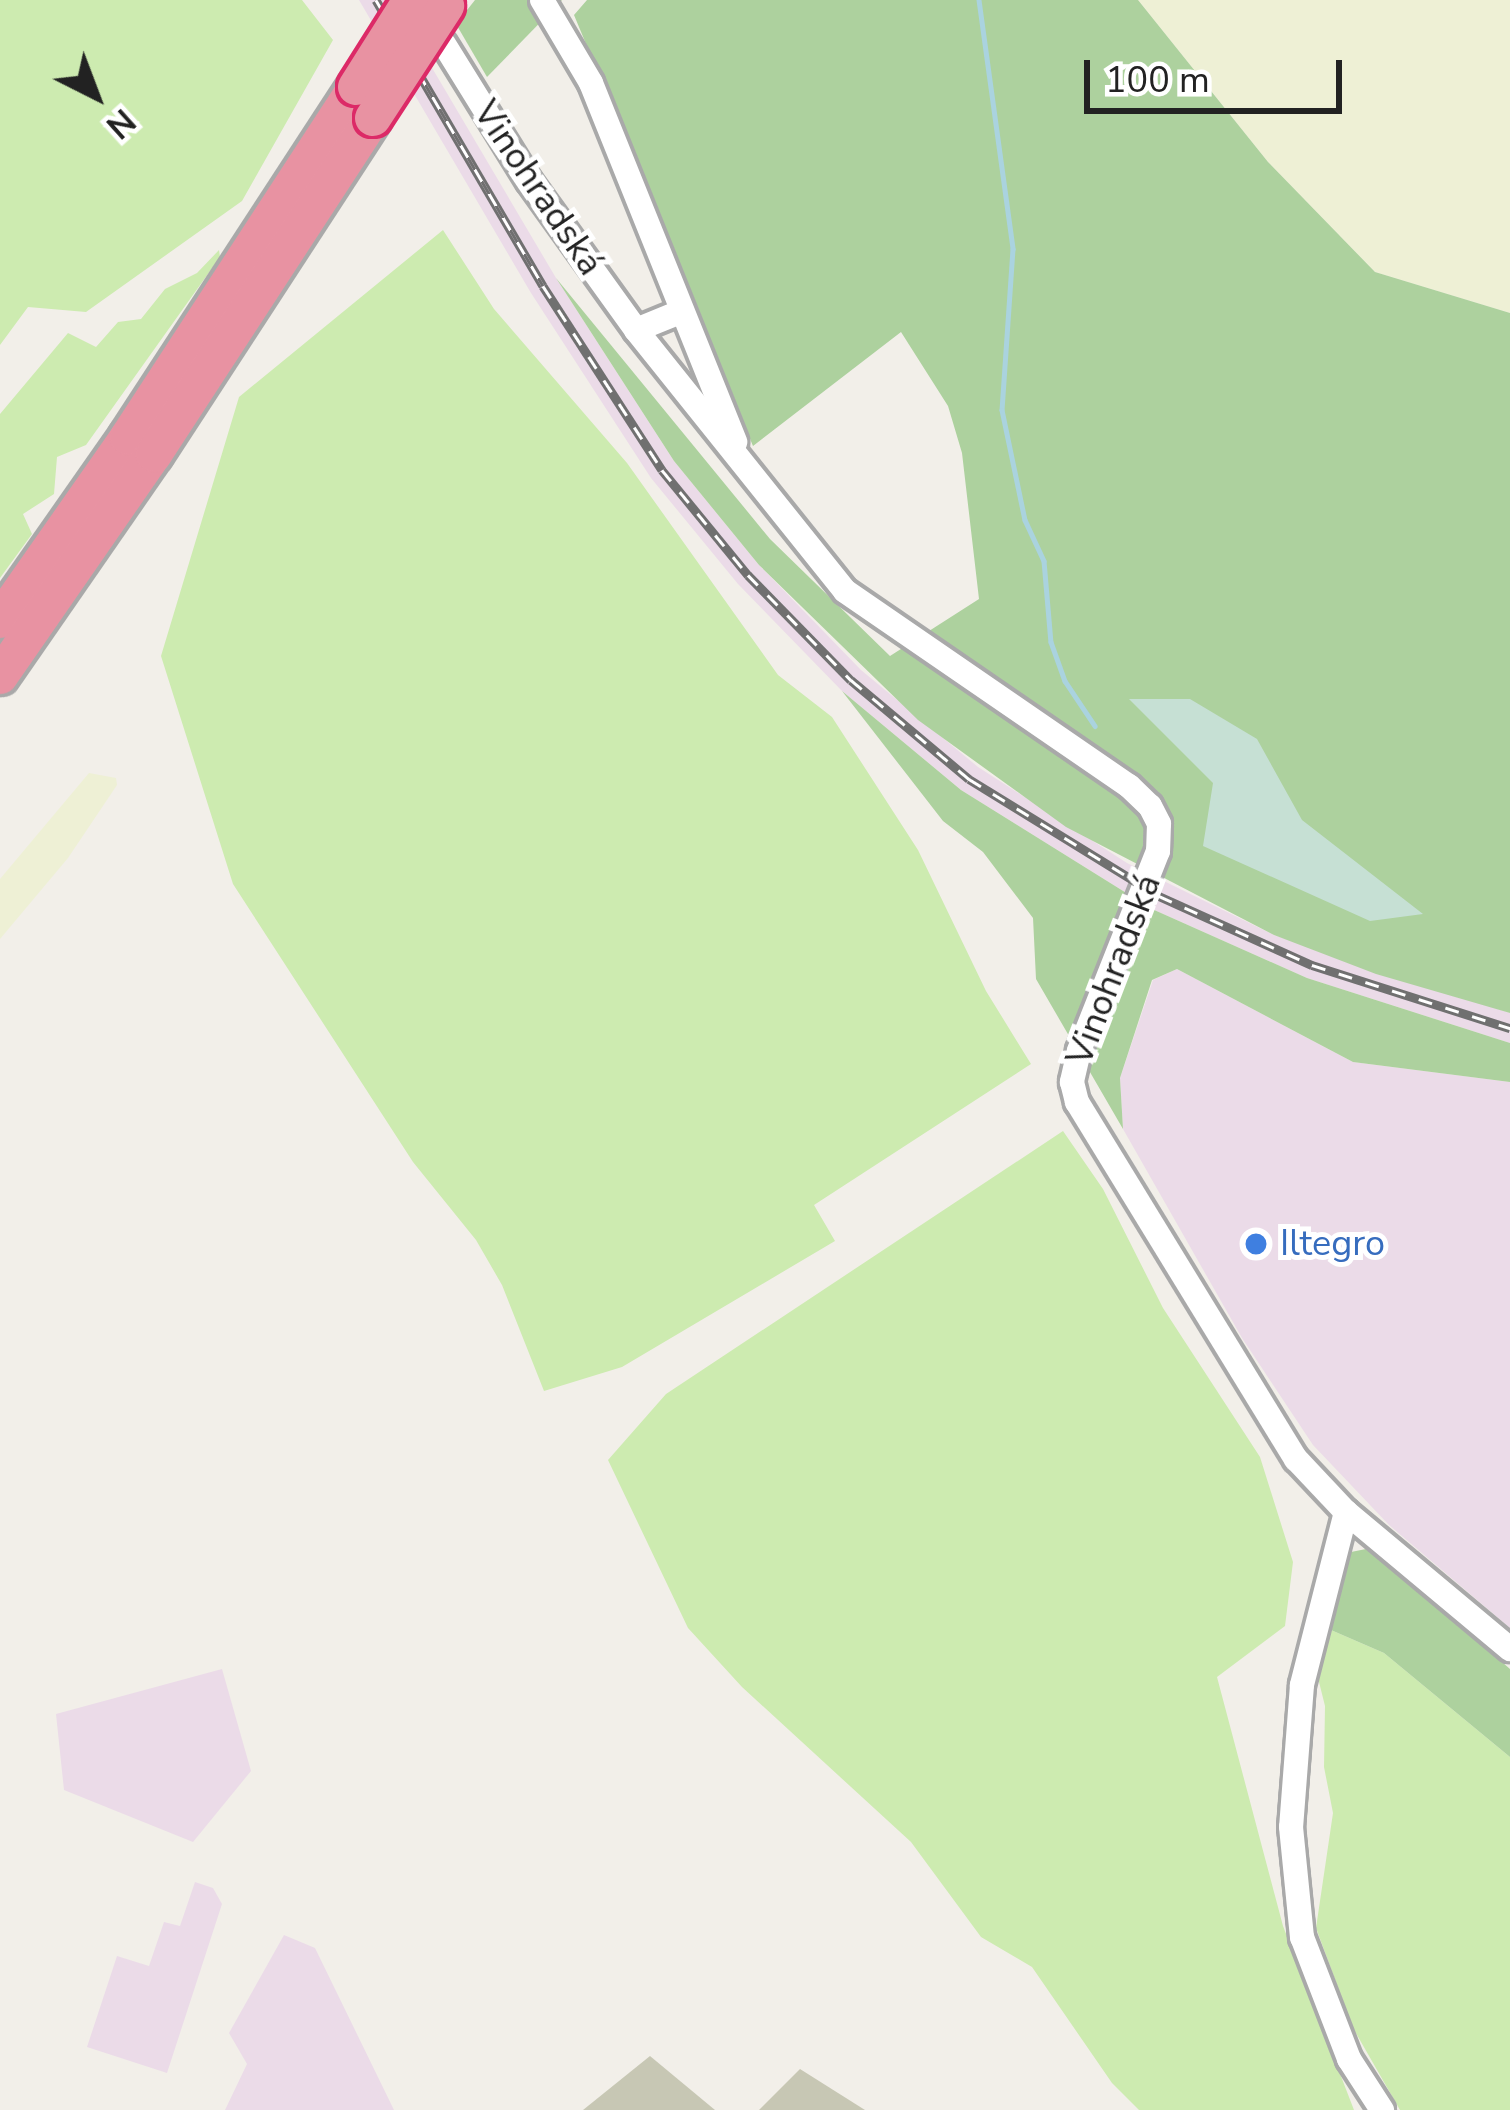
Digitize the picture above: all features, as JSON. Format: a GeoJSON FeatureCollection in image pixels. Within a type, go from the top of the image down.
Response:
{"type":"FeatureCollection","features":[{"type":"Feature","properties":{"kind":"highway"},"geometry":{"type":"LineString","coordinates":[[0,620],[435,2]]}},
{"type":"Feature","properties":{"kind":"highway"},"geometry":{"type":"LineString","coordinates":[[0,676],[154,454],[364,103]]}},
{"type":"Feature","properties":{"kind":"street","name":"Vinohradská"},"geometry":{"type":"LineString","coordinates":[[542,0],[592,83],[747,472]]}},
{"type":"Feature","properties":{"kind":"street","name":"Vinohradská"},"geometry":{"type":"LineString","coordinates":[[444,44],[530,181],[636,331],[845,591],[872,614],[1129,786],[1155,814],[1160,835],[1154,868],[1078,1051],[1074,1093],[1296,1459],[1346,1512],[1510,1649]]}},
{"type":"Feature","properties":{"kind":"street"},"geometry":{"type":"LineString","coordinates":[[636,331],[680,312]]}},
{"type":"Feature","properties":{"kind":"street"},"geometry":{"type":"LineString","coordinates":[[1346,1512],[1302,1685],[1291,1827],[1302,1936],[1349,2059],[1382,2110]]}},
{"type":"Feature","properties":{"kind":"shaded area"},"geometry":{"type":"Polygon","coordinates":[[[359,0],[392,0],[556,278],[674,461],[759,565],[861,670],[978,767],[1127,863],[1274,935],[1510,1013],[1510,1043],[1307,978],[1152,909],[961,790],[842,691],[738,584],[651,478],[531,293],[359,0]]]}},
{"type":"Feature","properties":{"kind":"shaded area"},"geometry":{"type":"Polygon","coordinates":[[[1138,0],[1510,0],[1510,313],[1375,272],[1268,162],[1138,0]]]}},
{"type":"Feature","properties":{"kind":"shaded area"},"geometry":{"type":"Polygon","coordinates":[[[1129,699],[1190,699],[1257,739],[1302,820],[1423,914],[1370,921],[1203,846],[1213,783],[1129,699]]]}},
{"type":"Feature","properties":{"kind":"shaded area"},"geometry":{"type":"Polygon","coordinates":[[[89,773],[116,778],[117,785],[68,858],[0,939],[0,879],[89,773]]]}},
{"type":"Feature","properties":{"kind":"shaded area"},"geometry":{"type":"Polygon","coordinates":[[[1177,969],[1353,1062],[1510,1082],[1510,1628],[1389,1525],[1313,1445],[1242,1338],[1123,1129],[1120,1078],[1153,980],[1177,969]]]}},
{"type":"Feature","properties":{"kind":"shaded area"},"geometry":{"type":"Polygon","coordinates":[[[222,1669],[251,1771],[193,1842],[64,1790],[56,1714],[222,1669]]]}},
{"type":"Feature","properties":{"kind":"shaded area"},"geometry":{"type":"Polygon","coordinates":[[[195,1882],[213,1888],[222,1904],[167,2073],[87,2047],[117,1956],[149,1966],[164,1922],[180,1926],[195,1882]]]}},
{"type":"Feature","properties":{"kind":"shaded area"},"geometry":{"type":"Polygon","coordinates":[[[284,1935],[315,1948],[394,2110],[225,2110],[247,2064],[229,2033],[284,1935]]]}},
{"type":"Feature","properties":{"kind":"shaded area"},"geometry":{"type":"Polygon","coordinates":[[[650,2056],[715,2110],[583,2110],[650,2056]]]}},
{"type":"Feature","properties":{"kind":"shaded area"},"geometry":{"type":"Polygon","coordinates":[[[800,2069],[865,2110],[759,2110],[800,2069]]]}},
{"type":"Feature","properties":{"kind":"green space"},"geometry":{"type":"Polygon","coordinates":[[[0,0],[302,0],[333,40],[242,201],[86,312],[28,307],[0,345],[0,0]]]}},
{"type":"Feature","properties":{"kind":"green space"},"geometry":{"type":"Polygon","coordinates":[[[475,0],[562,0],[487,77],[456,24],[475,0]]]}},
{"type":"Feature","properties":{"kind":"green space"},"geometry":{"type":"Polygon","coordinates":[[[587,0],[1138,0],[1268,162],[1375,272],[1510,313],[1510,1013],[1376,974],[1274,935],[1066,827],[918,720],[759,565],[674,461],[556,278],[770,539],[890,656],[979,599],[962,453],[948,406],[901,332],[753,446],[574,15],[587,0]]]}},
{"type":"Feature","properties":{"kind":"green space"},"geometry":{"type":"Polygon","coordinates":[[[443,230],[494,309],[627,463],[778,675],[832,717],[918,850],[986,991],[1031,1064],[814,1205],[835,1241],[622,1367],[544,1391],[502,1285],[476,1240],[413,1162],[233,884],[161,656],[239,397],[443,230]]]}},
{"type":"Feature","properties":{"kind":"green space"},"geometry":{"type":"Polygon","coordinates":[[[219,250],[220,257],[86,445],[57,457],[54,494],[23,514],[32,534],[0,578],[0,414],[68,333],[96,347],[118,322],[141,319],[165,289],[197,273],[219,250]]]}},
{"type":"Feature","properties":{"kind":"green space"},"geometry":{"type":"Polygon","coordinates":[[[842,691],[961,790],[1152,909],[1307,978],[1510,1043],[1510,1082],[1353,1062],[1177,969],[1152,980],[1120,1078],[1123,1129],[1036,979],[1033,918],[983,852],[943,821],[842,691]]]}},
{"type":"Feature","properties":{"kind":"green space"},"geometry":{"type":"Polygon","coordinates":[[[1063,1131],[1103,1189],[1163,1308],[1260,1457],[1293,1562],[1285,1626],[1217,1677],[1283,1926],[1354,2110],[1139,2110],[1112,2083],[1032,1967],[981,1937],[911,1842],[742,1687],[688,1628],[608,1460],[666,1394],[1063,1131]]]}},
{"type":"Feature","properties":{"kind":"green space"},"geometry":{"type":"Polygon","coordinates":[[[1371,1548],[1510,1669],[1510,1757],[1384,1653],[1324,1627],[1346,1553],[1371,1548]]]}},
{"type":"Feature","properties":{"kind":"green space"},"geometry":{"type":"Polygon","coordinates":[[[1324,1627],[1384,1653],[1510,1757],[1510,2110],[1400,2110],[1353,2028],[1316,1928],[1333,1813],[1324,1767],[1325,1706],[1316,1670],[1324,1627]]]}},
{"type":"Feature","properties":{"kind":"waterway"},"geometry":{"type":"LineString","coordinates":[[979,0],[1013,249],[1002,410],[1025,520],[1044,561],[1051,642],[1065,681],[1095,726]]}},
{"type":"Feature","properties":{"kind":"railway"},"geometry":{"type":"LineString","coordinates":[[376,0],[543,286],[662,470],[748,575],[851,680],[969,779],[1159,896],[1312,965],[1510,1028]]}},
{"type":"Feature","properties":{"kind":"place","name":"Iltegro"},"geometry":{"type":"Point","coordinates":[1256,1244]}}]}
